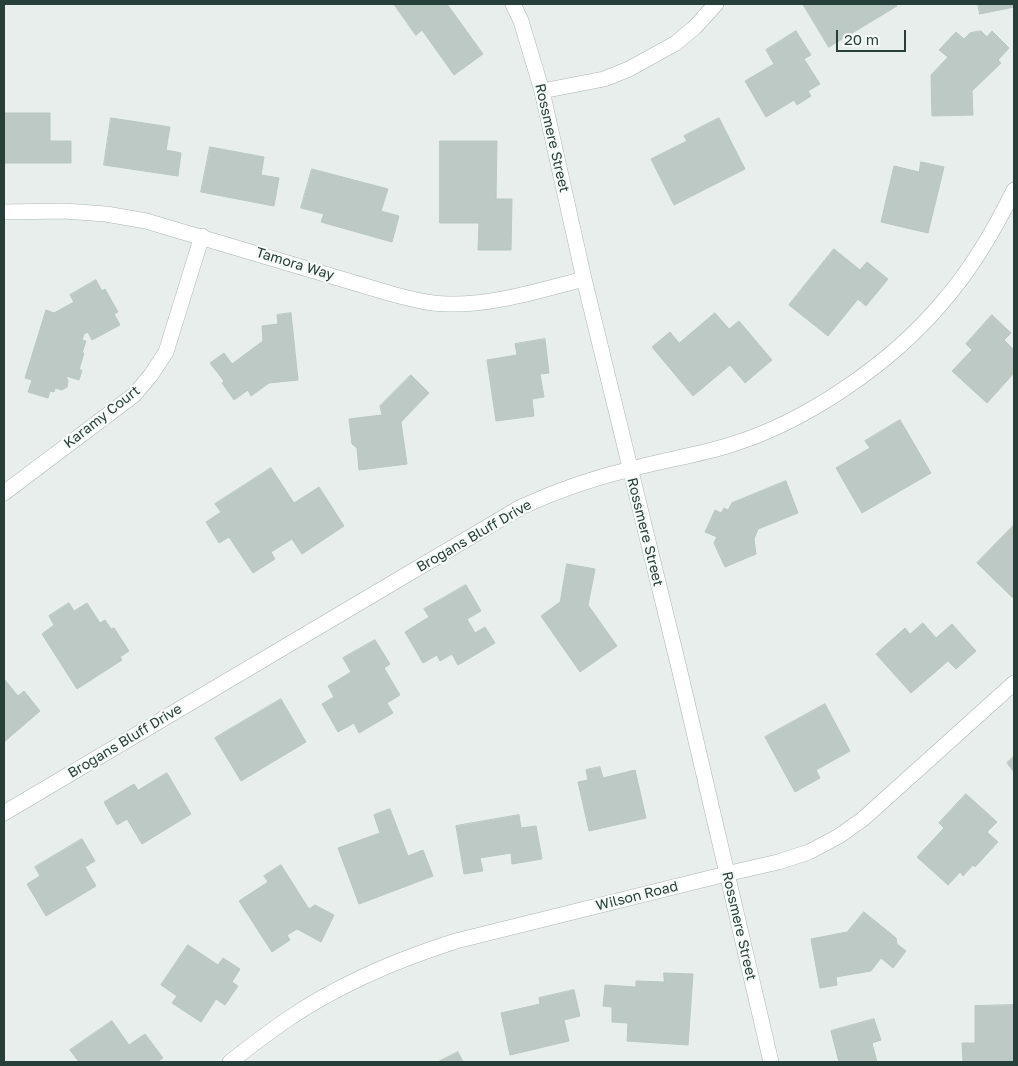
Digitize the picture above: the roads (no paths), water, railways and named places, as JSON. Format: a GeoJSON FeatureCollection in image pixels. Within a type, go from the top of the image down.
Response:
{"type":"FeatureCollection","features":[{"type":"Feature","properties":{"kind":"street","name":"Rossmere Street"},"geometry":{"type":"LineString","coordinates":[[513,4],[521,21],[542,91],[584,279],[680,672],[771,1062]]}},
{"type":"Feature","properties":{"kind":"street"},"geometry":{"type":"LineString","coordinates":[[542,91],[604,79],[646,60],[676,43],[695,27],[716,4]]}},
{"type":"Feature","properties":{"kind":"street","name":"Brogans Bluff Drive"},"geometry":{"type":"LineString","coordinates":[[4,813],[521,507],[579,484],[630,469],[731,445],[773,429],[808,411],[847,387],[900,345],[941,304],[973,262],[999,222],[1014,190]]}},
{"type":"Feature","properties":{"kind":"street","name":"Tamora Way"},"geometry":{"type":"LineString","coordinates":[[4,212],[64,211],[106,214],[146,221],[418,301],[448,304],[482,303],[584,279]]}},
{"type":"Feature","properties":{"kind":"street","name":"Karamy Court"},"geometry":{"type":"LineString","coordinates":[[4,493],[134,395],[151,376],[166,352],[202,236]]}},
{"type":"Feature","properties":{"kind":"street","name":"Wilson Road"},"geometry":{"type":"LineString","coordinates":[[230,1062],[287,1020],[335,991],[420,952],[456,941],[778,862],[809,852],[839,836],[863,820],[1014,683]]}}]}
